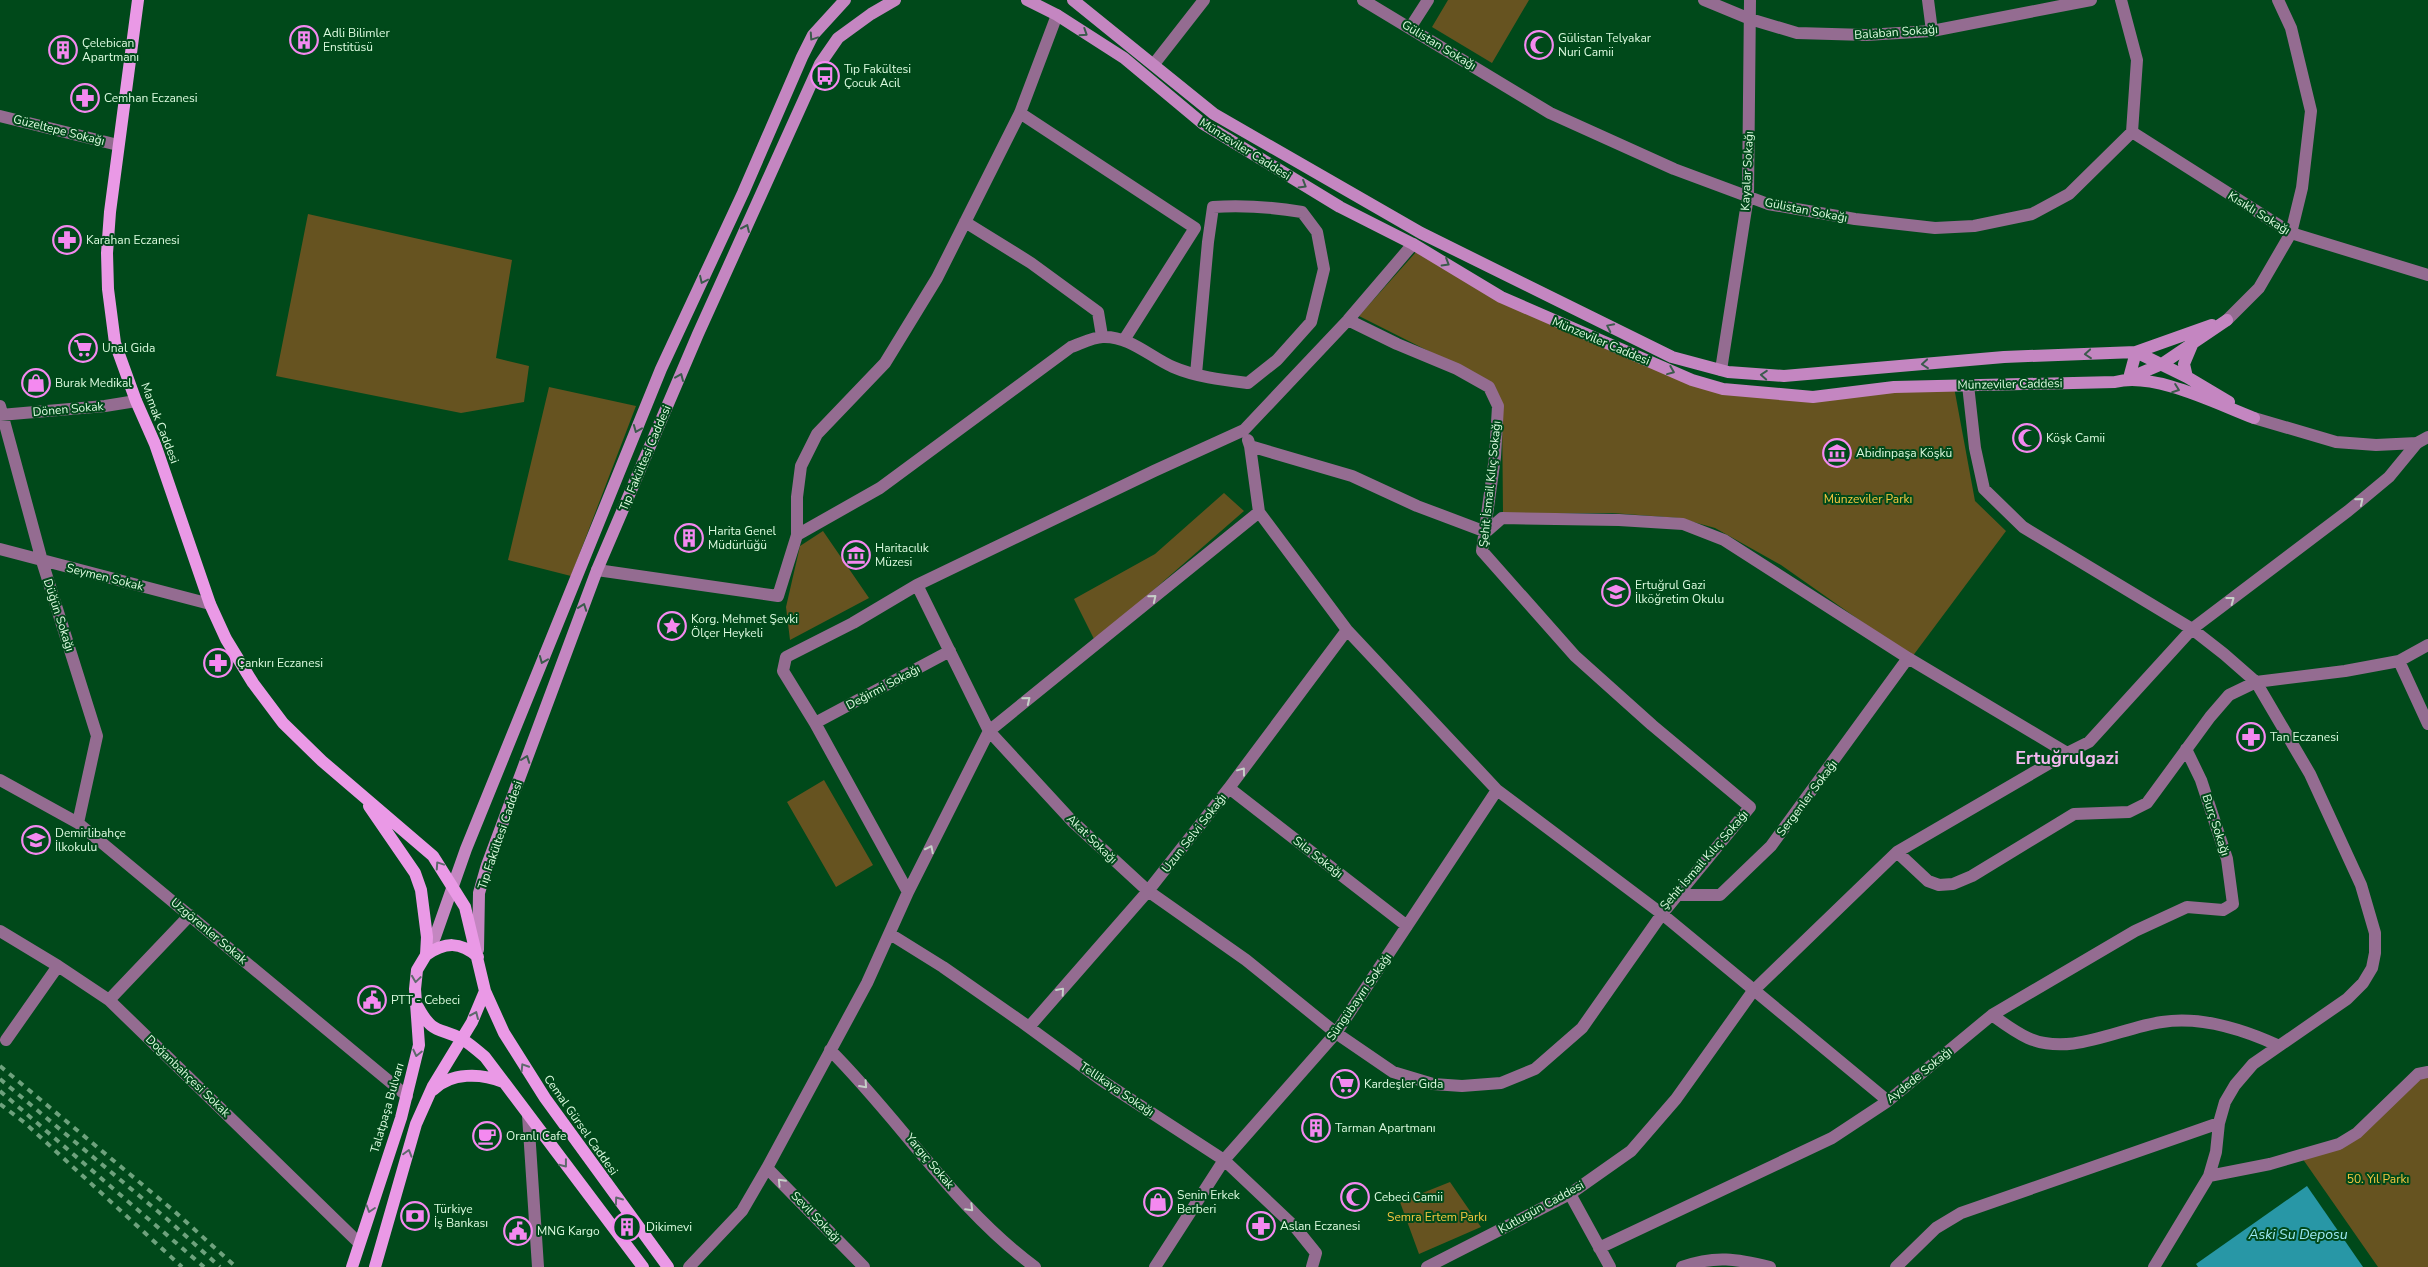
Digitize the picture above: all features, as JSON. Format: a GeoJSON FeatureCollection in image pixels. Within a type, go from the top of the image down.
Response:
{"type":"FeatureCollection","features":[{"type":"Feature","properties":{"kind":"main road","name":"Mamak Caddesi"},"geometry":{"type":"LineString","coordinates":[[138,0],[118,145],[107,253],[108,289],[115,343],[136,401],[155,444],[210,604],[230,646],[253,683],[283,723],[364,798],[433,856],[465,907],[478,957]]}},
{"type":"Feature","properties":{"kind":"main road","name":"Tıp Fakültesi Caddesi"},"geometry":{"type":"LineString","coordinates":[[426,955],[435,937],[466,849],[661,369],[743,192],[802,57],[813,35],[845,0]]}},
{"type":"Feature","properties":{"kind":"main road","name":"Tıp Fakültesi Caddesi"},"geometry":{"type":"LineString","coordinates":[[478,957],[480,893],[487,865],[597,570],[698,334],[820,64],[838,38],[871,14],[895,0]]}},
{"type":"Feature","properties":{"kind":"main road","name":"Münzeviler Caddesi"},"geometry":{"type":"LineString","coordinates":[[1027,0],[1057,15],[1124,58],[1202,123],[1340,207],[1413,244],[1498,295],[1692,380],[1723,389],[1812,397],[1894,387],[2115,382],[2129,378],[2169,386],[2254,418]]}},
{"type":"Feature","properties":{"kind":"main road"},"geometry":{"type":"LineString","coordinates":[[1057,15],[1067,0]]}},
{"type":"Feature","properties":{"kind":"main road","name":"Münzeviler Caddesi"},"geometry":{"type":"LineString","coordinates":[[1074,0],[1214,114],[1421,233],[1672,357],[1721,370],[1784,376],[2004,357],[2136,352],[2187,377],[2254,418]]}},
{"type":"Feature","properties":{"kind":"main road"},"geometry":{"type":"LineString","coordinates":[[2129,378],[2162,364],[2227,320]]}},
{"type":"Feature","properties":{"kind":"main road"},"geometry":{"type":"LineString","coordinates":[[2129,378],[2136,352],[2227,320]]}},
{"type":"Feature","properties":{"kind":"main road"},"geometry":{"type":"LineString","coordinates":[[2187,377],[2184,364],[2192,345]]}},
{"type":"Feature","properties":{"kind":"main road","name":"Mamak Caddesi"},"geometry":{"type":"LineString","coordinates":[[364,798],[415,873],[425,910],[426,955]]}},
{"type":"Feature","properties":{"kind":"main road"},"geometry":{"type":"LineString","coordinates":[[375,1267],[416,1124],[430,1093],[472,1022],[486,990],[478,957],[470,950],[456,945],[442,946],[426,955]]}},
{"type":"Feature","properties":{"kind":"main road","name":"Talatpaşa Bulvarı"},"geometry":{"type":"LineString","coordinates":[[352,1267],[407,1096],[419,1045],[415,989],[417,970],[426,955]]}},
{"type":"Feature","properties":{"kind":"main road","name":"Cemal Gürsel Caddesi"},"geometry":{"type":"LineString","coordinates":[[486,990],[504,1033],[527,1072],[668,1267]]}},
{"type":"Feature","properties":{"kind":"main road"},"geometry":{"type":"LineString","coordinates":[[416,1005],[425,1020],[435,1028],[462,1039],[485,1057],[643,1267]]}},
{"type":"Feature","properties":{"kind":"main road"},"geometry":{"type":"LineString","coordinates":[[430,1093],[449,1079],[460,1077],[483,1075],[504,1082]]}},
{"type":"Feature","properties":{"kind":"street"},"geometry":{"type":"LineString","coordinates":[[1154,64],[1204,0]]}},
{"type":"Feature","properties":{"kind":"street","name":"Gülistan Sokağı"},"geometry":{"type":"LineString","coordinates":[[1363,0],[1550,112],[1674,169],[1768,204],[1855,219],[1935,228],[1974,226],[2032,214],[2069,194],[2132,132]]}},
{"type":"Feature","properties":{"kind":"street"},"geometry":{"type":"LineString","coordinates":[[1410,28],[1428,0]]}},
{"type":"Feature","properties":{"kind":"street","name":"Balaban Sokağı"},"geometry":{"type":"LineString","coordinates":[[1704,0],[1750,19],[1798,32],[1866,35],[1932,31],[2092,0]]}},
{"type":"Feature","properties":{"kind":"street","name":"Kayalar Sokağı"},"geometry":{"type":"LineString","coordinates":[[1721,370],[1748,196],[1750,0]]}},
{"type":"Feature","properties":{"kind":"street"},"geometry":{"type":"LineString","coordinates":[[1928,0],[1932,31]]}},
{"type":"Feature","properties":{"kind":"street"},"geometry":{"type":"LineString","coordinates":[[2121,0],[2137,60],[2132,132]]}},
{"type":"Feature","properties":{"kind":"street"},"geometry":{"type":"LineString","coordinates":[[2227,320],[2258,288],[2291,233],[2302,188],[2311,111],[2291,28],[2278,0]]}},
{"type":"Feature","properties":{"kind":"street"},"geometry":{"type":"LineString","coordinates":[[597,570],[778,596],[797,536],[797,497],[801,466],[817,434],[885,363],[937,278],[1020,112],[1057,15]]}},
{"type":"Feature","properties":{"kind":"street"},"geometry":{"type":"LineString","coordinates":[[1020,112],[1195,228],[1124,340]]}},
{"type":"Feature","properties":{"kind":"street","name":"Güzeltepe Sokağı"},"geometry":{"type":"LineString","coordinates":[[0,116],[118,145]]}},
{"type":"Feature","properties":{"kind":"street","name":"Kısıklı Sokağı"},"geometry":{"type":"LineString","coordinates":[[2132,132],[2291,233],[2428,275]]}},
{"type":"Feature","properties":{"kind":"street"},"geometry":{"type":"LineString","coordinates":[[797,536],[880,488],[1070,347],[1102,336],[1124,340],[1174,368],[1196,374],[1220,380],[1248,383],[1277,360],[1311,322],[1324,269],[1317,232],[1302,212],[1274,207],[1237,205],[1213,207],[1196,374]]}},
{"type":"Feature","properties":{"kind":"street"},"geometry":{"type":"LineString","coordinates":[[965,222],[1030,263],[1098,312],[1102,336]]}},
{"type":"Feature","properties":{"kind":"street"},"geometry":{"type":"LineString","coordinates":[[908,892],[816,723],[783,671],[786,657],[853,623],[917,585],[1154,471],[1244,430],[1348,320],[1413,244]]}},
{"type":"Feature","properties":{"kind":"street","name":"Şehit İsmail Kılıç Sokağı"},"geometry":{"type":"LineString","coordinates":[[1244,430],[1250,446],[1259,512],[1347,630],[1497,790],[1662,914],[1750,807],[1575,656],[1482,551],[1486,532],[1498,406],[1489,387],[1457,369],[1397,344],[1348,320]]}},
{"type":"Feature","properties":{"kind":"street"},"geometry":{"type":"LineString","coordinates":[[1968,386],[1975,448],[1984,489],[2023,527],[2192,629],[2256,682],[2310,774],[2361,885],[2375,934],[2375,953],[2372,968],[2363,983],[2347,999],[2277,1045],[2253,1064],[2235,1085],[2225,1102],[2219,1122],[2216,1152],[2209,1176],[2154,1267]]}},
{"type":"Feature","properties":{"kind":"street","name":"Dönen Sokak"},"geometry":{"type":"LineString","coordinates":[[0,412],[105,406],[136,401]]}},
{"type":"Feature","properties":{"kind":"street","name":"Düğün Sokağı"},"geometry":{"type":"LineString","coordinates":[[0,412],[42,561],[97,736],[78,824]]}},
{"type":"Feature","properties":{"kind":"street","name":"Münzeviler Caddesi"},"geometry":{"type":"LineString","coordinates":[[2254,418],[2336,442],[2376,445],[2423,440]]}},
{"type":"Feature","properties":{"kind":"street","name":"Kutlugün Caddesi"},"geometry":{"type":"LineString","coordinates":[[1427,1267],[1570,1194],[1631,1151],[1676,1100],[1753,991],[1897,852],[2089,742],[2192,629],[2348,511],[2389,477],[2423,440]]}},
{"type":"Feature","properties":{"kind":"street"},"geometry":{"type":"LineString","coordinates":[[1250,446],[1352,476],[1417,506],[1486,532],[1502,518],[1619,520],[1683,524],[1724,540],[1908,658],[2067,753]]}},
{"type":"Feature","properties":{"kind":"street"},"geometry":{"type":"LineString","coordinates":[[688,1267],[742,1211],[767,1168],[867,983],[908,892],[989,731],[1259,512]]}},
{"type":"Feature","properties":{"kind":"street","name":"Seymen Sokak"},"geometry":{"type":"LineString","coordinates":[[0,549],[210,604]]}},
{"type":"Feature","properties":{"kind":"street","name":"Akat Sokağı"},"geometry":{"type":"LineString","coordinates":[[917,585],[989,731],[1072,821],[1148,891],[1246,960],[1336,1033],[1393,1072],[1433,1084],[1462,1086],[1502,1083],[1534,1069],[1582,1028],[1662,914]]}},
{"type":"Feature","properties":{"kind":"street","name":"Uzun Selvi Sokağı"},"geometry":{"type":"LineString","coordinates":[[1029,1027],[1148,891],[1229,788],[1347,630]]}},
{"type":"Feature","properties":{"kind":"street"},"geometry":{"type":"LineString","coordinates":[[1897,852],[1928,882],[1939,886],[1953,884],[1972,876],[2074,814],[2129,812],[2146,803],[2229,695],[2256,682],[2345,672],[2399,661],[2428,645]]}},
{"type":"Feature","properties":{"kind":"street","name":"Değirmi Sokağı"},"geometry":{"type":"LineString","coordinates":[[816,723],[950,650]]}},
{"type":"Feature","properties":{"kind":"street","name":"Sergenler Sokağı"},"geometry":{"type":"LineString","coordinates":[[1677,895],[1720,894],[1771,846],[1908,658]]}},
{"type":"Feature","properties":{"kind":"street"},"geometry":{"type":"LineString","coordinates":[[2399,661],[2428,724]]}},
{"type":"Feature","properties":{"kind":"street","name":"Burç Sokağı"},"geometry":{"type":"LineString","coordinates":[[2186,749],[2201,780],[2227,860],[2233,904]]}},
{"type":"Feature","properties":{"kind":"street","name":"Uzgörenler Sokak"},"geometry":{"type":"LineString","coordinates":[[0,780],[78,824],[407,1096]]}},
{"type":"Feature","properties":{"kind":"street","name":"Sıla Sokağı"},"geometry":{"type":"LineString","coordinates":[[1229,788],[1407,926]]}},
{"type":"Feature","properties":{"kind":"street","name":"Süngübayırı Sokağı"},"geometry":{"type":"LineString","coordinates":[[1155,1267],[1224,1160],[1336,1033],[1497,790]]}},
{"type":"Feature","properties":{"kind":"street","name":"Aydede Sokağı"},"geometry":{"type":"LineString","coordinates":[[1599,1248],[1832,1138],[1888,1101],[1992,1015],[2134,931],[2187,908],[2223,910],[2233,904]]}},
{"type":"Feature","properties":{"kind":"street"},"geometry":{"type":"LineString","coordinates":[[1662,914],[1888,1101]]}},
{"type":"Feature","properties":{"kind":"street"},"geometry":{"type":"LineString","coordinates":[[109,1000],[190,915]]}},
{"type":"Feature","properties":{"kind":"street","name":"Doğanbahçesi Sokak"},"geometry":{"type":"LineString","coordinates":[[0,931],[109,1000],[359,1244]]}},
{"type":"Feature","properties":{"kind":"street","name":"Tellikaya Sokağı"},"geometry":{"type":"LineString","coordinates":[[890,934],[943,967],[1101,1080],[1224,1160],[1295,1227],[1316,1254],[1312,1267]]}},
{"type":"Feature","properties":{"kind":"street"},"geometry":{"type":"LineString","coordinates":[[6,1040],[58,966]]}},
{"type":"Feature","properties":{"kind":"street"},"geometry":{"type":"LineString","coordinates":[[1992,1015],[2026,1037],[2041,1042],[2058,1044],[2089,1041],[2132,1028],[2163,1022],[2189,1020],[2247,1032],[2277,1045]]}},
{"type":"Feature","properties":{"kind":"street","name":"Yargıç Sokak"},"geometry":{"type":"LineString","coordinates":[[830,1050],[863,1084],[962,1199],[1013,1251],[1035,1267]]}},
{"type":"Feature","properties":{"kind":"street"},"geometry":{"type":"LineString","coordinates":[[2209,1176],[2270,1164],[2339,1144],[2357,1133],[2418,1074],[2428,1072]]}},
{"type":"Feature","properties":{"kind":"street"},"geometry":{"type":"LineString","coordinates":[[528,1115],[538,1267]]}},
{"type":"Feature","properties":{"kind":"street"},"geometry":{"type":"LineString","coordinates":[[1896,1267],[1936,1228],[1962,1212],[2219,1122]]}},
{"type":"Feature","properties":{"kind":"street","name":"Sevil Sokağı"},"geometry":{"type":"LineString","coordinates":[[767,1168],[864,1267]]}},
{"type":"Feature","properties":{"kind":"street"},"geometry":{"type":"LineString","coordinates":[[1570,1194],[1610,1267]]}},
{"type":"Feature","properties":{"kind":"street"},"geometry":{"type":"LineString","coordinates":[[1682,1267],[1735,1258],[1770,1267]]}},
{"type":"Feature","properties":{"kind":"green space"},"geometry":{"type":"Polygon","coordinates":[[[1448,0],[1529,0],[1492,63],[1432,27],[1448,0]]]}},
{"type":"Feature","properties":{"kind":"green space"},"geometry":{"type":"Polygon","coordinates":[[[308,214],[512,260],[496,358],[529,366],[524,402],[461,413],[276,376],[308,214]]]}},
{"type":"Feature","properties":{"kind":"green space","name":"Münzeviler Parkı"},"geometry":{"type":"Polygon","coordinates":[[[1416,252],[1724,394],[1887,392],[1954,387],[1975,501],[2006,531],[1912,657],[1781,565],[1715,528],[1679,518],[1612,513],[1503,513],[1502,404],[1488,381],[1359,316],[1416,252]]]}},
{"type":"Feature","properties":{"kind":"green space"},"geometry":{"type":"Polygon","coordinates":[[[549,387],[636,406],[571,576],[508,560],[549,387]]]}},
{"type":"Feature","properties":{"kind":"green space"},"geometry":{"type":"Polygon","coordinates":[[[1224,493],[1244,511],[1095,641],[1074,599],[1155,554],[1224,493]]]}},
{"type":"Feature","properties":{"kind":"green space"},"geometry":{"type":"Polygon","coordinates":[[[823,531],[869,598],[790,640],[786,607],[800,546],[823,531]]]}},
{"type":"Feature","properties":{"kind":"green space"},"geometry":{"type":"Polygon","coordinates":[[[824,780],[873,865],[836,887],[787,802],[824,780]]]}},
{"type":"Feature","properties":{"kind":"green space","name":"50. Yıl Parkı"},"geometry":{"type":"Polygon","coordinates":[[[2428,1072],[2428,1267],[2378,1267],[2300,1155],[2339,1144],[2428,1072]]]}},
{"type":"Feature","properties":{"kind":"green space","name":"Semra Ertem Parkı"},"geometry":{"type":"Polygon","coordinates":[[[1450,1182],[1481,1227],[1419,1254],[1400,1202],[1450,1182]]]}},
{"type":"Feature","properties":{"kind":"water","name":"Aski Su Deposu"},"geometry":{"type":"Polygon","coordinates":[[[2307,1186],[2363,1267],[2198,1267],[2196,1264],[2307,1186]]]}},
{"type":"Feature","properties":{"kind":"railway"},"geometry":{"type":"LineString","coordinates":[[0,1066],[174,1211],[236,1267]]}},
{"type":"Feature","properties":{"kind":"railway"},"geometry":{"type":"LineString","coordinates":[[0,1079],[167,1219],[220,1267]]}},
{"type":"Feature","properties":{"kind":"railway"},"geometry":{"type":"LineString","coordinates":[[0,1091],[204,1267]]}},
{"type":"Feature","properties":{"kind":"railway"},"geometry":{"type":"LineString","coordinates":[[0,1104],[25,1123],[182,1267]]}},
{"type":"Feature","properties":{"kind":"place","name":"Adli Bilimler Enstitüsü"},"geometry":{"type":"Point","coordinates":[304,40]}},
{"type":"Feature","properties":{"kind":"place","name":"Gülistan Telyakar Nuri Camii"},"geometry":{"type":"Point","coordinates":[1539,45]}},
{"type":"Feature","properties":{"kind":"place","name":"Çelebican Apartmanı"},"geometry":{"type":"Point","coordinates":[63,50]}},
{"type":"Feature","properties":{"kind":"place","name":"Tıp Fakültesi Çocuk Acil"},"geometry":{"type":"Point","coordinates":[825,76]}},
{"type":"Feature","properties":{"kind":"place","name":"Cemhan Eczanesi"},"geometry":{"type":"Point","coordinates":[85,98]}},
{"type":"Feature","properties":{"kind":"place","name":"Karahan Eczanesi"},"geometry":{"type":"Point","coordinates":[67,240]}},
{"type":"Feature","properties":{"kind":"place","name":"Unal Gida"},"geometry":{"type":"Point","coordinates":[83,348]}},
{"type":"Feature","properties":{"kind":"place","name":"Burak Medikal"},"geometry":{"type":"Point","coordinates":[36,383]}},
{"type":"Feature","properties":{"kind":"place","name":"Köşk Camii"},"geometry":{"type":"Point","coordinates":[2027,438]}},
{"type":"Feature","properties":{"kind":"place","name":"Abidinpaşa Köşkü"},"geometry":{"type":"Point","coordinates":[1837,453]}},
{"type":"Feature","properties":{"kind":"place","name":"Harita Genel Müdürlüğü"},"geometry":{"type":"Point","coordinates":[689,538]}},
{"type":"Feature","properties":{"kind":"place","name":"Haritacılık Müzesi"},"geometry":{"type":"Point","coordinates":[856,555]}},
{"type":"Feature","properties":{"kind":"place","name":"Ertuğrul Gazi İlköğretim Okulu"},"geometry":{"type":"Point","coordinates":[1616,592]}},
{"type":"Feature","properties":{"kind":"place","name":"Korg. Mehmet Şevki Ölçer Heykeli"},"geometry":{"type":"Point","coordinates":[672,626]}},
{"type":"Feature","properties":{"kind":"place","name":"Çankırı Eczanesi"},"geometry":{"type":"Point","coordinates":[218,663]}},
{"type":"Feature","properties":{"kind":"place","name":"Tan Eczanesi"},"geometry":{"type":"Point","coordinates":[2251,737]}},
{"type":"Feature","properties":{"kind":"place","name":"Demirlibahçe İlkokulu"},"geometry":{"type":"Point","coordinates":[36,840]}},
{"type":"Feature","properties":{"kind":"place","name":"PTT - Cebeci"},"geometry":{"type":"Point","coordinates":[372,1000]}},
{"type":"Feature","properties":{"kind":"place","name":"Kardeşler Gıda"},"geometry":{"type":"Point","coordinates":[1345,1084]}},
{"type":"Feature","properties":{"kind":"place","name":"Tarman Apartmanı"},"geometry":{"type":"Point","coordinates":[1316,1128]}},
{"type":"Feature","properties":{"kind":"place","name":"Oranlı Cafe"},"geometry":{"type":"Point","coordinates":[487,1136]}},
{"type":"Feature","properties":{"kind":"place","name":"Cebeci Camii"},"geometry":{"type":"Point","coordinates":[1355,1197]}},
{"type":"Feature","properties":{"kind":"place","name":"Senin Erkek Berberi"},"geometry":{"type":"Point","coordinates":[1158,1202]}},
{"type":"Feature","properties":{"kind":"place","name":"Türkiye İş Bankası"},"geometry":{"type":"Point","coordinates":[415,1216]}},
{"type":"Feature","properties":{"kind":"place","name":"Aslan Eczanesi"},"geometry":{"type":"Point","coordinates":[1261,1226]}},
{"type":"Feature","properties":{"kind":"place","name":"Dikimevi"},"geometry":{"type":"Point","coordinates":[627,1227]}},
{"type":"Feature","properties":{"kind":"place","name":"MNG Kargo"},"geometry":{"type":"Point","coordinates":[518,1231]}},
{"type":"Feature","properties":{"kind":"district","name":"Ertuğrulgazi"},"geometry":{"type":"Point","coordinates":[2067,758]}}]}
